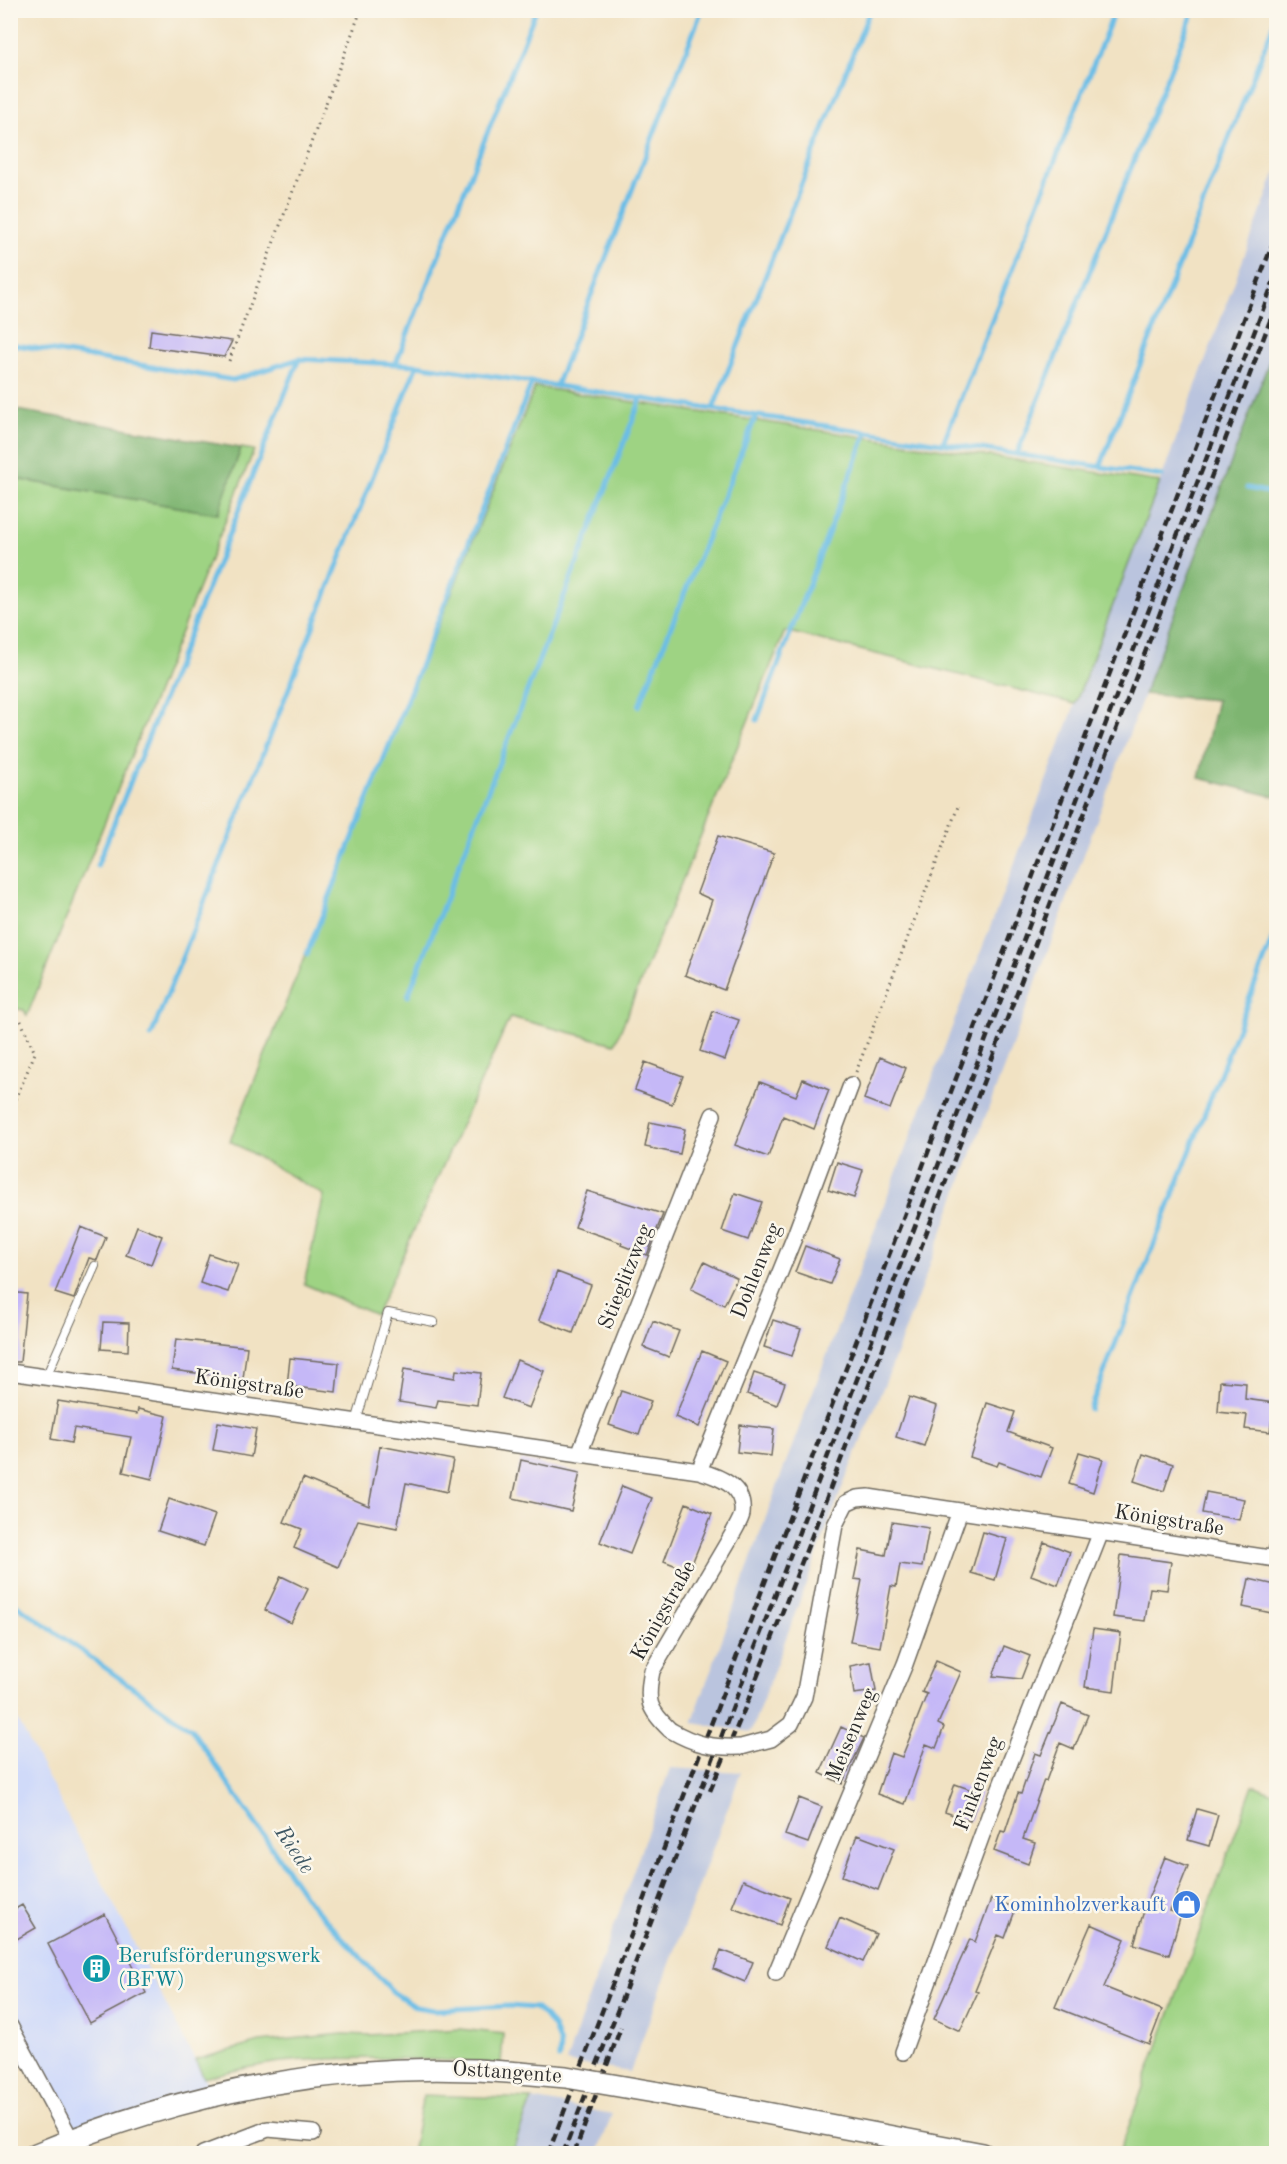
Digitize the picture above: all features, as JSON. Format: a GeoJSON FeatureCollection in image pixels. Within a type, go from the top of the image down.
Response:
{"type":"FeatureCollection","features":[{"type":"Feature","properties":{"kind":"main road","name":"Osttangente"},"geometry":{"type":"LineString","coordinates":[[36,2154],[75,2146],[107,2125],[213,2094],[310,2077],[429,2068],[566,2077],[983,2154]]}},
{"type":"Feature","properties":{"kind":"street","name":"Dohlenweg"},"geometry":{"type":"LineString","coordinates":[[699,1471],[794,1238],[851,1085]]}},
{"type":"Feature","properties":{"kind":"street","name":"Stieglitzweg"},"geometry":{"type":"LineString","coordinates":[[579,1454],[713,1115]]}},
{"type":"Feature","properties":{"kind":"street","name":"Königstraße"},"geometry":{"type":"LineString","coordinates":[[10,1372],[699,1471],[721,1477],[733,1486],[740,1498],[742,1514],[652,1671],[648,1693],[654,1714],[670,1730],[686,1740],[704,1746],[741,1748],[771,1739],[791,1724],[804,1697],[835,1525],[846,1503],[857,1498],[868,1497],[1273,1558]]}},
{"type":"Feature","properties":{"kind":"street","name":"Meisenweg"},"geometry":{"type":"LineString","coordinates":[[776,1973],[905,1664],[960,1511]]}},
{"type":"Feature","properties":{"kind":"street","name":"Finkenweg"},"geometry":{"type":"LineString","coordinates":[[903,2052],[990,1813],[1101,1532]]}},
{"type":"Feature","properties":{"kind":"street"},"geometry":{"type":"LineString","coordinates":[[10,2026],[75,2146]]}},
{"type":"Feature","properties":{"kind":"street"},"geometry":{"type":"LineString","coordinates":[[203,2154],[268,2129],[313,2133]]}},
{"type":"Feature","properties":{"kind":"lane"},"geometry":{"type":"LineString","coordinates":[[46,1377],[95,1266]]}},
{"type":"Feature","properties":{"kind":"lane"},"geometry":{"type":"LineString","coordinates":[[356,1422],[388,1313],[434,1322]]}},
{"type":"Feature","properties":{"kind":"lane"},"geometry":{"type":"LineString","coordinates":[[1273,1558],[1276,1540]]}},
{"type":"Feature","properties":{"kind":"path"},"geometry":{"type":"LineString","coordinates":[[229,361],[362,10]]}},
{"type":"Feature","properties":{"kind":"path"},"geometry":{"type":"LineString","coordinates":[[851,1085],[959,804]]}},
{"type":"Feature","properties":{"kind":"path"},"geometry":{"type":"LineString","coordinates":[[10,1018],[20,1019],[35,1053],[10,1113]]}},
{"type":"Feature","properties":{"kind":"path"},"geometry":{"type":"LineString","coordinates":[[108,2154],[121,2142]]}},
{"type":"Feature","properties":{"kind":"shaded area"},"geometry":{"type":"Polygon","coordinates":[[[1276,171],[1276,343],[890,1371],[845,1480],[751,1732],[692,1723],[780,1478],[1160,482],[1276,171]]]}},
{"type":"Feature","properties":{"kind":"shaded area"},"geometry":{"type":"Polygon","coordinates":[[[10,1705],[213,2095],[72,2138],[79,2153],[36,2153],[71,2139],[11,2026],[10,1705]]]}},
{"type":"Feature","properties":{"kind":"shaded area"},"geometry":{"type":"Polygon","coordinates":[[[670,1768],[741,1772],[630,2072],[566,2062],[670,1768]]]}},
{"type":"Feature","properties":{"kind":"shaded area"},"geometry":{"type":"Polygon","coordinates":[[[532,2099],[612,2114],[598,2153],[511,2154],[532,2099]]]}},
{"type":"Feature","properties":{"kind":"green space"},"geometry":{"type":"Polygon","coordinates":[[[1276,343],[1276,797],[1199,778],[1217,700],[1144,694],[1276,343]]]}},
{"type":"Feature","properties":{"kind":"green space"},"geometry":{"type":"Polygon","coordinates":[[[535,387],[1160,482],[1075,704],[785,631],[615,1044],[510,1017],[376,1315],[304,1284],[324,1195],[230,1141],[535,387]]]}},
{"type":"Feature","properties":{"kind":"green space"},"geometry":{"type":"Polygon","coordinates":[[[11,409],[241,448],[218,514],[11,478],[11,409]]]}},
{"type":"Feature","properties":{"kind":"green space"},"geometry":{"type":"Polygon","coordinates":[[[241,448],[254,450],[27,1016],[24,1010],[11,1008],[11,478],[218,514],[241,448]]]}},
{"type":"Feature","properties":{"kind":"green space"},"geometry":{"type":"Polygon","coordinates":[[[1253,1785],[1276,1794],[1276,2153],[1119,2153],[1253,1785]]]}},
{"type":"Feature","properties":{"kind":"green space"},"geometry":{"type":"Polygon","coordinates":[[[460,2029],[503,2034],[501,2064],[391,2058],[308,2060],[262,2065],[204,2078],[195,2060],[260,2042],[343,2034],[369,2035],[460,2029]]]}},
{"type":"Feature","properties":{"kind":"green space"},"geometry":{"type":"Polygon","coordinates":[[[423,2095],[532,2099],[511,2153],[412,2153],[423,2095]]]}},
{"type":"Feature","properties":{"kind":"building"},"geometry":{"type":"Polygon","coordinates":[[[151,330],[232,341],[224,357],[149,347],[151,330]]]}},
{"type":"Feature","properties":{"kind":"building"},"geometry":{"type":"Polygon","coordinates":[[[718,836],[774,853],[724,990],[685,975],[712,900],[697,893],[718,836]]]}},
{"type":"Feature","properties":{"kind":"building"},"geometry":{"type":"Polygon","coordinates":[[[713,1011],[739,1020],[725,1060],[700,1051],[713,1011]]]}},
{"type":"Feature","properties":{"kind":"building"},"geometry":{"type":"Polygon","coordinates":[[[880,1057],[906,1068],[890,1109],[864,1099],[880,1057]]]}},
{"type":"Feature","properties":{"kind":"building"},"geometry":{"type":"Polygon","coordinates":[[[645,1062],[683,1076],[672,1104],[635,1090],[645,1062]]]}},
{"type":"Feature","properties":{"kind":"building"},"geometry":{"type":"Polygon","coordinates":[[[803,1079],[829,1090],[814,1129],[783,1116],[768,1157],[735,1145],[760,1082],[796,1096],[803,1079]]]}},
{"type":"Feature","properties":{"kind":"building"},"geometry":{"type":"Polygon","coordinates":[[[650,1122],[685,1129],[680,1154],[645,1147],[650,1122]]]}},
{"type":"Feature","properties":{"kind":"building"},"geometry":{"type":"Polygon","coordinates":[[[837,1162],[863,1170],[854,1198],[828,1190],[837,1162]]]}},
{"type":"Feature","properties":{"kind":"building"},"geometry":{"type":"Polygon","coordinates":[[[587,1191],[663,1214],[647,1255],[621,1245],[622,1243],[575,1227],[587,1191]]]}},
{"type":"Feature","properties":{"kind":"building"},"geometry":{"type":"Polygon","coordinates":[[[735,1193],[762,1202],[748,1240],[722,1231],[735,1193]]]}},
{"type":"Feature","properties":{"kind":"building"},"geometry":{"type":"Polygon","coordinates":[[[137,1226],[162,1236],[151,1264],[126,1255],[137,1226]]]}},
{"type":"Feature","properties":{"kind":"building"},"geometry":{"type":"Polygon","coordinates":[[[81,1227],[106,1237],[97,1260],[89,1258],[74,1299],[55,1293],[81,1227]]]}},
{"type":"Feature","properties":{"kind":"building"},"geometry":{"type":"Polygon","coordinates":[[[805,1246],[840,1259],[830,1284],[795,1272],[805,1246]]]}},
{"type":"Feature","properties":{"kind":"building"},"geometry":{"type":"Polygon","coordinates":[[[209,1254],[238,1264],[228,1292],[200,1283],[209,1254]]]}},
{"type":"Feature","properties":{"kind":"building"},"geometry":{"type":"Polygon","coordinates":[[[704,1262],[737,1278],[724,1305],[691,1289],[704,1262]]]}},
{"type":"Feature","properties":{"kind":"building"},"geometry":{"type":"Polygon","coordinates":[[[557,1272],[591,1285],[573,1333],[539,1320],[557,1272]]]}},
{"type":"Feature","properties":{"kind":"building"},"geometry":{"type":"Polygon","coordinates":[[[10,1292],[27,1294],[20,1362],[10,1362],[10,1292]]]}},
{"type":"Feature","properties":{"kind":"building"},"geometry":{"type":"Polygon","coordinates":[[[773,1320],[801,1329],[792,1356],[764,1347],[773,1320]]]}},
{"type":"Feature","properties":{"kind":"building"},"geometry":{"type":"Polygon","coordinates":[[[653,1321],[679,1331],[669,1357],[643,1347],[653,1321]]]}},
{"type":"Feature","properties":{"kind":"building"},"geometry":{"type":"Polygon","coordinates":[[[103,1322],[129,1323],[128,1351],[101,1349],[103,1322]]]}},
{"type":"Feature","properties":{"kind":"building"},"geometry":{"type":"Polygon","coordinates":[[[176,1339],[247,1347],[243,1379],[172,1370],[176,1339]]]}},
{"type":"Feature","properties":{"kind":"building"},"geometry":{"type":"Polygon","coordinates":[[[702,1351],[726,1361],[699,1427],[675,1417],[702,1351]]]}},
{"type":"Feature","properties":{"kind":"building"},"geometry":{"type":"Polygon","coordinates":[[[290,1358],[339,1363],[336,1392],[287,1386],[290,1358]]]}},
{"type":"Feature","properties":{"kind":"building"},"geometry":{"type":"Polygon","coordinates":[[[517,1360],[544,1371],[529,1408],[502,1398],[517,1360]]]}},
{"type":"Feature","properties":{"kind":"building"},"geometry":{"type":"Polygon","coordinates":[[[404,1369],[455,1378],[456,1370],[481,1373],[477,1405],[438,1400],[436,1408],[399,1402],[404,1369]]]}},
{"type":"Feature","properties":{"kind":"building"},"geometry":{"type":"Polygon","coordinates":[[[754,1373],[785,1383],[777,1405],[747,1394],[754,1373]]]}},
{"type":"Feature","properties":{"kind":"building"},"geometry":{"type":"Polygon","coordinates":[[[1220,1381],[1246,1383],[1245,1399],[1274,1403],[1270,1432],[1245,1429],[1247,1415],[1218,1412],[1220,1381]]]}},
{"type":"Feature","properties":{"kind":"building"},"geometry":{"type":"Polygon","coordinates":[[[621,1391],[651,1401],[639,1435],[609,1425],[621,1391]]]}},
{"type":"Feature","properties":{"kind":"building"},"geometry":{"type":"Polygon","coordinates":[[[909,1397],[937,1406],[924,1446],[896,1437],[909,1397]]]}},
{"type":"Feature","properties":{"kind":"building"},"geometry":{"type":"Polygon","coordinates":[[[58,1401],[137,1414],[138,1409],[167,1416],[152,1479],[123,1472],[131,1437],[74,1428],[71,1443],[51,1439],[58,1401]]]}},
{"type":"Feature","properties":{"kind":"building"},"geometry":{"type":"Polygon","coordinates":[[[987,1403],[1015,1412],[1008,1432],[1052,1448],[1041,1477],[999,1462],[997,1466],[970,1457],[987,1403]]]}},
{"type":"Feature","properties":{"kind":"building"},"geometry":{"type":"Polygon","coordinates":[[[218,1422],[256,1429],[251,1457],[213,1450],[218,1422]]]}},
{"type":"Feature","properties":{"kind":"building"},"geometry":{"type":"Polygon","coordinates":[[[740,1425],[774,1429],[771,1456],[737,1452],[740,1425]]]}},
{"type":"Feature","properties":{"kind":"building"},"geometry":{"type":"Polygon","coordinates":[[[380,1446],[453,1460],[447,1492],[406,1483],[397,1528],[358,1520],[338,1567],[294,1548],[302,1529],[284,1522],[303,1478],[369,1506],[380,1446]]]}},
{"type":"Feature","properties":{"kind":"building"},"geometry":{"type":"Polygon","coordinates":[[[1079,1452],[1103,1459],[1093,1492],[1069,1484],[1079,1452]]]}},
{"type":"Feature","properties":{"kind":"building"},"geometry":{"type":"Polygon","coordinates":[[[1143,1454],[1173,1464],[1164,1491],[1134,1481],[1143,1454]]]}},
{"type":"Feature","properties":{"kind":"building"},"geometry":{"type":"Polygon","coordinates":[[[521,1460],[580,1473],[571,1511],[513,1498],[521,1460]]]}},
{"type":"Feature","properties":{"kind":"building"},"geometry":{"type":"Polygon","coordinates":[[[622,1486],[652,1498],[630,1554],[600,1542],[622,1486]]]}},
{"type":"Feature","properties":{"kind":"building"},"geometry":{"type":"Polygon","coordinates":[[[1206,1492],[1244,1499],[1239,1520],[1202,1513],[1206,1492]]]}},
{"type":"Feature","properties":{"kind":"building"},"geometry":{"type":"Polygon","coordinates":[[[169,1499],[215,1515],[204,1546],[158,1531],[169,1499]]]}},
{"type":"Feature","properties":{"kind":"building"},"geometry":{"type":"Polygon","coordinates":[[[686,1503],[712,1514],[689,1571],[664,1561],[686,1503]]]}},
{"type":"Feature","properties":{"kind":"building"},"geometry":{"type":"Polygon","coordinates":[[[892,1522],[929,1528],[922,1567],[900,1564],[896,1587],[891,1586],[880,1647],[850,1642],[862,1580],[854,1579],[860,1550],[886,1555],[892,1522]]]}},
{"type":"Feature","properties":{"kind":"building"},"geometry":{"type":"Polygon","coordinates":[[[983,1532],[1007,1539],[995,1580],[971,1573],[983,1532]]]}},
{"type":"Feature","properties":{"kind":"building"},"geometry":{"type":"Polygon","coordinates":[[[1044,1542],[1070,1552],[1058,1585],[1031,1575],[1044,1542]]]}},
{"type":"Feature","properties":{"kind":"building"},"geometry":{"type":"Polygon","coordinates":[[[1121,1555],[1171,1562],[1167,1590],[1150,1588],[1145,1621],[1113,1617],[1121,1555]]]}},
{"type":"Feature","properties":{"kind":"building"},"geometry":{"type":"Polygon","coordinates":[[[281,1576],[308,1589],[291,1623],[265,1610],[281,1576]]]}},
{"type":"Feature","properties":{"kind":"building"},"geometry":{"type":"Polygon","coordinates":[[[1249,1579],[1276,1585],[1276,1614],[1243,1607],[1249,1579]]]}},
{"type":"Feature","properties":{"kind":"building"},"geometry":{"type":"Polygon","coordinates":[[[1093,1629],[1121,1633],[1114,1691],[1085,1687],[1093,1629]]]}},
{"type":"Feature","properties":{"kind":"building"},"geometry":{"type":"Polygon","coordinates":[[[1004,1646],[1030,1656],[1021,1679],[993,1676],[1004,1646]]]}},
{"type":"Feature","properties":{"kind":"building"},"geometry":{"type":"Polygon","coordinates":[[[936,1661],[961,1672],[938,1724],[944,1727],[936,1748],[926,1744],[905,1804],[877,1794],[891,1753],[902,1757],[927,1694],[922,1692],[936,1661]]]}},
{"type":"Feature","properties":{"kind":"building"},"geometry":{"type":"Polygon","coordinates":[[[871,1662],[876,1691],[854,1694],[850,1666],[871,1662]]]}},
{"type":"Feature","properties":{"kind":"building"},"geometry":{"type":"Polygon","coordinates":[[[1062,1704],[1088,1715],[1074,1749],[1060,1743],[1046,1781],[1044,1780],[1023,1839],[1035,1843],[1028,1864],[994,1851],[1001,1831],[1005,1832],[1018,1793],[1021,1794],[1035,1753],[1041,1755],[1062,1704]]]}},
{"type":"Feature","properties":{"kind":"building"},"geometry":{"type":"Polygon","coordinates":[[[841,1727],[864,1738],[842,1784],[820,1773],[841,1727]]]}},
{"type":"Feature","properties":{"kind":"building"},"geometry":{"type":"Polygon","coordinates":[[[955,1784],[980,1793],[970,1821],[945,1812],[955,1784]]]}},
{"type":"Feature","properties":{"kind":"building"},"geometry":{"type":"Polygon","coordinates":[[[799,1798],[822,1807],[808,1843],[785,1835],[799,1798]]]}},
{"type":"Feature","properties":{"kind":"building"},"geometry":{"type":"Polygon","coordinates":[[[1197,1809],[1218,1815],[1209,1846],[1188,1840],[1197,1809]]]}},
{"type":"Feature","properties":{"kind":"building"},"geometry":{"type":"Polygon","coordinates":[[[857,1835],[894,1849],[878,1890],[842,1876],[857,1835]]]}},
{"type":"Feature","properties":{"kind":"building"},"geometry":{"type":"Polygon","coordinates":[[[1165,1857],[1188,1866],[1170,1911],[1181,1914],[1169,1955],[1134,1944],[1146,1904],[1165,1857]]]}},
{"type":"Feature","properties":{"kind":"building"},"geometry":{"type":"Polygon","coordinates":[[[743,1880],[790,1898],[780,1925],[732,1907],[743,1880]]]}},
{"type":"Feature","properties":{"kind":"building"},"geometry":{"type":"Polygon","coordinates":[[[991,1899],[1016,1908],[1005,1938],[998,1935],[975,1991],[978,1992],[960,2031],[934,2019],[970,1939],[975,1942],[991,1899]]]}},
{"type":"Feature","properties":{"kind":"building"},"geometry":{"type":"Polygon","coordinates":[[[22,1905],[36,1928],[10,1943],[10,1912],[22,1905]]]}},
{"type":"Feature","properties":{"kind":"building","name":"Berufsförderungswerk (BFW)"},"geometry":{"type":"Polygon","coordinates":[[[105,1914],[146,1993],[90,2023],[48,1944],[105,1914]]]}},
{"type":"Feature","properties":{"kind":"building"},"geometry":{"type":"Polygon","coordinates":[[[840,1918],[876,1934],[863,1962],[828,1946],[840,1918]]]}},
{"type":"Feature","properties":{"kind":"building"},"geometry":{"type":"Polygon","coordinates":[[[1091,1924],[1125,1939],[1104,1987],[1162,2010],[1149,2044],[1055,2007],[1091,1924]]]}},
{"type":"Feature","properties":{"kind":"building"},"geometry":{"type":"Polygon","coordinates":[[[721,1950],[753,1962],[745,1982],[714,1969],[721,1950]]]}},
{"type":"Feature","properties":{"kind":"waterway"},"geometry":{"type":"LineString","coordinates":[[396,363],[536,10]]}},
{"type":"Feature","properties":{"kind":"waterway"},"geometry":{"type":"LineString","coordinates":[[556,386],[702,10]]}},
{"type":"Feature","properties":{"kind":"waterway"},"geometry":{"type":"LineString","coordinates":[[713,409],[870,10]]}},
{"type":"Feature","properties":{"kind":"waterway"},"geometry":{"type":"LineString","coordinates":[[943,443],[1115,10]]}},
{"type":"Feature","properties":{"kind":"waterway"},"geometry":{"type":"LineString","coordinates":[[1017,454],[1194,10]]}},
{"type":"Feature","properties":{"kind":"waterway"},"geometry":{"type":"LineString","coordinates":[[1100,467],[1276,18]]}},
{"type":"Feature","properties":{"kind":"waterway"},"geometry":{"type":"LineString","coordinates":[[10,344],[233,380],[299,359],[417,365],[1162,476]]}},
{"type":"Feature","properties":{"kind":"waterway"},"geometry":{"type":"LineString","coordinates":[[97,866],[299,359]]}},
{"type":"Feature","properties":{"kind":"waterway"},"geometry":{"type":"LineString","coordinates":[[151,1036],[417,365]]}},
{"type":"Feature","properties":{"kind":"waterway"},"geometry":{"type":"LineString","coordinates":[[307,954],[532,382]]}},
{"type":"Feature","properties":{"kind":"waterway"},"geometry":{"type":"LineString","coordinates":[[408,996],[641,399]]}},
{"type":"Feature","properties":{"kind":"waterway"},"geometry":{"type":"LineString","coordinates":[[639,706],[756,416]]}},
{"type":"Feature","properties":{"kind":"waterway"},"geometry":{"type":"LineString","coordinates":[[757,720],[867,432]]}},
{"type":"Feature","properties":{"kind":"waterway"},"geometry":{"type":"LineString","coordinates":[[1247,488],[1276,494]]}},
{"type":"Feature","properties":{"kind":"waterway"},"geometry":{"type":"LineString","coordinates":[[1090,1409],[1276,930]]}},
{"type":"Feature","properties":{"kind":"waterway","name":"Riede"},"geometry":{"type":"LineString","coordinates":[[10,1600],[191,1729],[309,1902],[393,1992],[416,2007],[434,2010],[509,2006],[535,2008],[554,2028],[560,2045],[559,2059]]}},
{"type":"Feature","properties":{"kind":"railway"},"geometry":{"type":"LineString","coordinates":[[548,2154],[1276,235]]}},
{"type":"Feature","properties":{"kind":"railway"},"geometry":{"type":"LineString","coordinates":[[563,2154],[1276,275]]}},
{"type":"Feature","properties":{"kind":"railway"},"geometry":{"type":"LineString","coordinates":[[710,1791],[747,1703],[825,1502],[1276,305]]}},
{"type":"Feature","properties":{"kind":"railway"},"geometry":{"type":"LineString","coordinates":[[574,2154],[621,2027]]}},
{"type":"Feature","properties":{"kind":"place","name":"Kominholzverkauft"},"geometry":{"type":"Point","coordinates":[1187,1905]}},
{"type":"Feature","properties":{"kind":"place","name":"Berufsförderungswerk (BFW)"},"geometry":{"type":"Point","coordinates":[97,1968]}}]}
